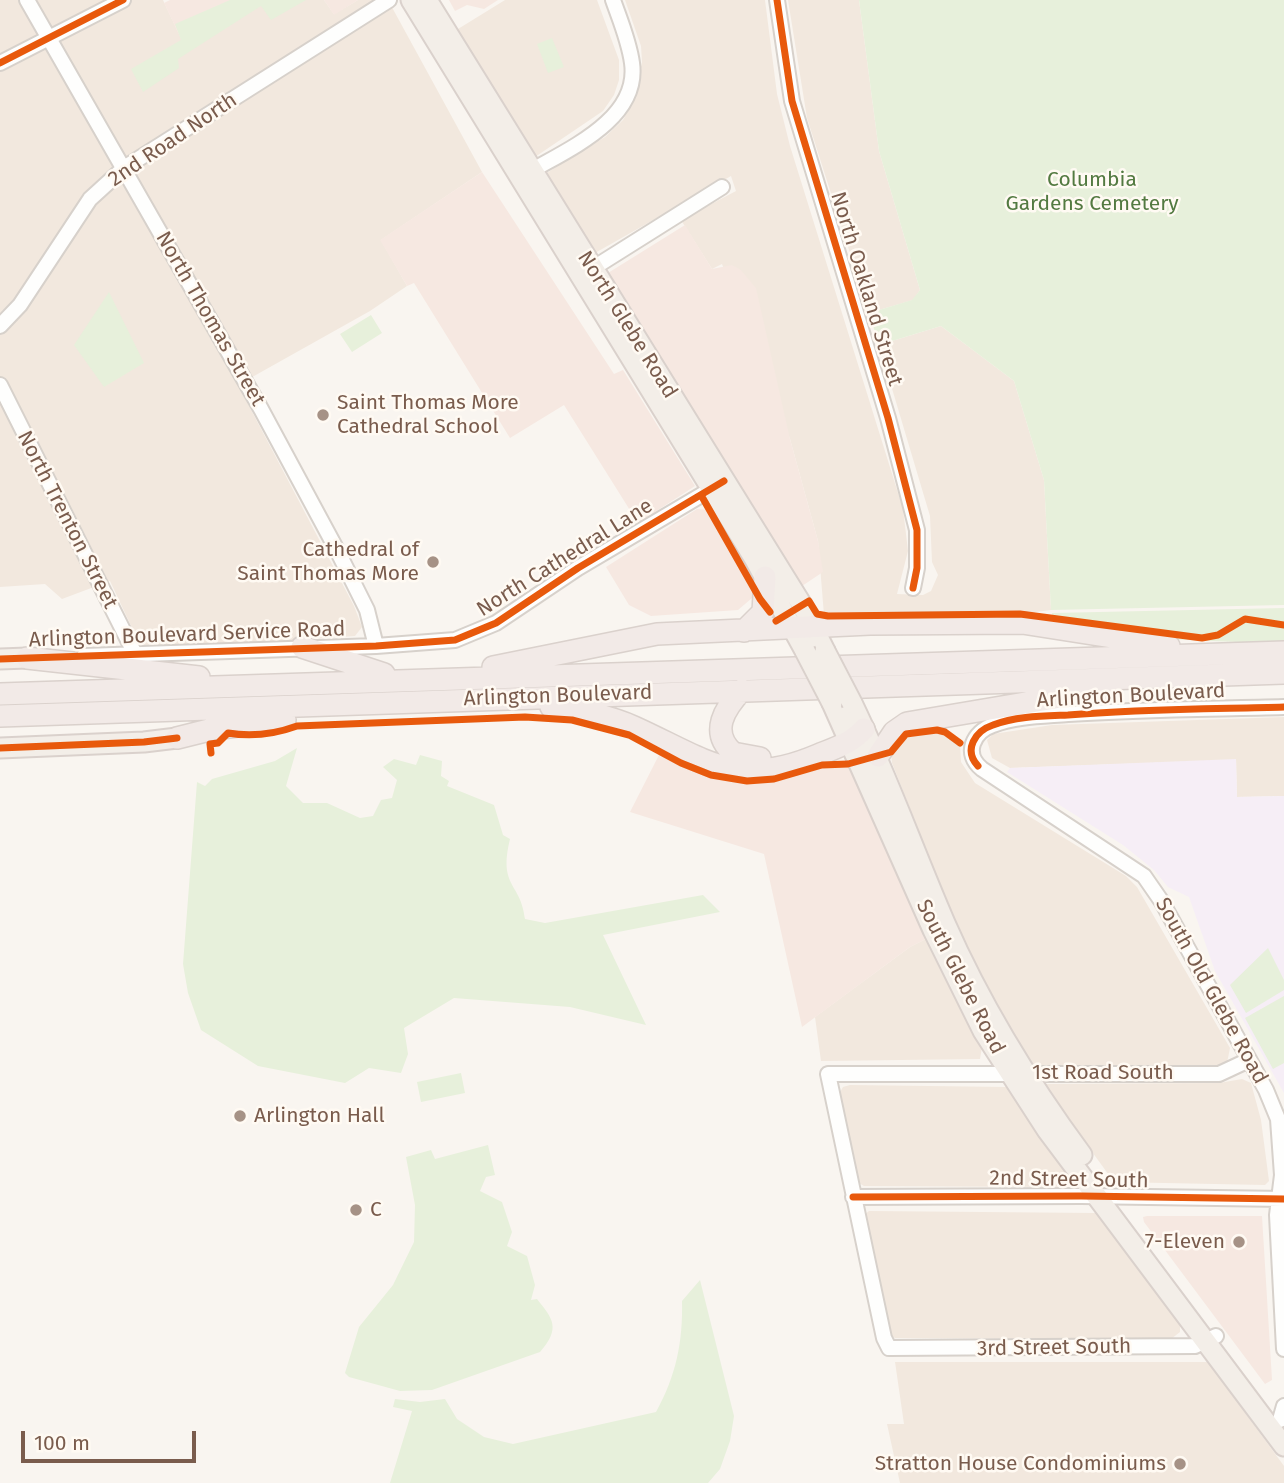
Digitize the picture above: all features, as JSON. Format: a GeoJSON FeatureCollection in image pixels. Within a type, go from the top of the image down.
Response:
{"type":"FeatureCollection","features":[{"type":"Feature","properties":{"kind":"highway"},"geometry":{"type":"LineString","coordinates":[[744,631],[763,611],[765,577]]}},
{"type":"Feature","properties":{"kind":"highway"},"geometry":{"type":"LineString","coordinates":[[446,678],[644,636],[804,628],[1022,623],[1218,654]]}},
{"type":"Feature","properties":{"kind":"highway"},"geometry":{"type":"LineString","coordinates":[[302,647],[400,679]]}},
{"type":"Feature","properties":{"kind":"highway","name":"Arlington Boulevard"},"geometry":{"type":"LineString","coordinates":[[0,694],[1284,652]]}},
{"type":"Feature","properties":{"kind":"highway"},"geometry":{"type":"LineString","coordinates":[[27,658],[257,685]]}},
{"type":"Feature","properties":{"kind":"highway","name":"Arlington Boulevard"},"geometry":{"type":"LineString","coordinates":[[0,716],[1284,673]]}},
{"type":"Feature","properties":{"kind":"highway"},"geometry":{"type":"LineString","coordinates":[[878,756],[894,732],[907,723],[1091,692],[1158,677]]}},
{"type":"Feature","properties":{"kind":"highway"},"geometry":{"type":"LineString","coordinates":[[742,690],[727,707],[721,723],[723,740],[738,756],[757,758],[794,752],[853,734]]}},
{"type":"Feature","properties":{"kind":"highway"},"geometry":{"type":"LineString","coordinates":[[458,699],[593,713],[634,727],[698,760],[736,769],[785,766],[853,734]]}},
{"type":"Feature","properties":{"kind":"highway"},"geometry":{"type":"LineString","coordinates":[[177,738],[248,723],[352,713],[367,704]]}},
{"type":"Feature","properties":{"kind":"main road","name":"North Glebe Road"},"geometry":{"type":"LineString","coordinates":[[411,0],[527,174]]}},
{"type":"Feature","properties":{"kind":"main road","name":"North Glebe Road"},"geometry":{"type":"LineString","coordinates":[[427,0],[586,273],[804,628],[805,651]]}},
{"type":"Feature","properties":{"kind":"main road","name":"North Glebe Road"},"geometry":{"type":"LineString","coordinates":[[718,485],[765,577],[825,651]]}},
{"type":"Feature","properties":{"kind":"main road","name":"South Glebe Road"},"geometry":{"type":"LineString","coordinates":[[805,651],[832,703],[853,734],[897,824],[982,1031],[1017,1073],[1104,1197],[1211,1340],[1284,1446]]}},
{"type":"Feature","properties":{"kind":"main road","name":"South Glebe Road"},"geometry":{"type":"LineString","coordinates":[[825,651],[852,703],[853,734],[878,756],[897,824]]}},
{"type":"Feature","properties":{"kind":"main road","name":"Arlington Boulevard Service Road"},"geometry":{"type":"LineString","coordinates":[[0,659],[27,658]]}},
{"type":"Feature","properties":{"kind":"main road"},"geometry":{"type":"LineString","coordinates":[[0,748],[144,742],[177,738]]}},
{"type":"Feature","properties":{"kind":"main road","name":"South Glebe Road"},"geometry":{"type":"LineString","coordinates":[[1211,1340],[1283,1417]]}},
{"type":"Feature","properties":{"kind":"street","name":"North Thomas Street"},"geometry":{"type":"LineString","coordinates":[[27,0],[338,552],[367,610],[376,646]]}},
{"type":"Feature","properties":{"kind":"street"},"geometry":{"type":"LineString","coordinates":[[0,63],[123,0]]}},
{"type":"Feature","properties":{"kind":"street","name":"2nd Road North"},"geometry":{"type":"LineString","coordinates":[[0,326],[20,305],[90,199],[124,168],[389,0]]}},
{"type":"Feature","properties":{"kind":"street"},"geometry":{"type":"LineString","coordinates":[[527,174],[607,123],[621,109],[629,92],[633,65],[613,0]]}},
{"type":"Feature","properties":{"kind":"street","name":"North Oakland Street"},"geometry":{"type":"LineString","coordinates":[[777,0],[792,101],[888,418],[917,530],[917,568],[913,588]]}},
{"type":"Feature","properties":{"kind":"street"},"geometry":{"type":"LineString","coordinates":[[586,273],[722,187]]}},
{"type":"Feature","properties":{"kind":"street","name":"North Trenton Street"},"geometry":{"type":"LineString","coordinates":[[0,385],[135,654]]}},
{"type":"Feature","properties":{"kind":"street","name":"North Cathedral Lane"},"geometry":{"type":"LineString","coordinates":[[376,646],[432,643],[477,632],[531,602],[578,568],[718,485]]}},
{"type":"Feature","properties":{"kind":"street","name":"Arlington Boulevard Service Road"},"geometry":{"type":"LineString","coordinates":[[27,658],[376,646]]}},
{"type":"Feature","properties":{"kind":"street","name":"Arlington Boulevard"},"geometry":{"type":"LineString","coordinates":[[978,766],[972,757],[973,741],[985,728],[1002,722],[1098,712],[1284,708]]}},
{"type":"Feature","properties":{"kind":"street","name":"South Old Glebe Road"},"geometry":{"type":"LineString","coordinates":[[978,766],[1144,876],[1159,897],[1249,1060],[1278,1119],[1282,1175],[1277,1215],[1284,1349]]}},
{"type":"Feature","properties":{"kind":"street","name":"1st Road South"},"geometry":{"type":"LineString","coordinates":[[853,1197],[828,1074],[1219,1074],[1249,1060]]}},
{"type":"Feature","properties":{"kind":"street","name":"2nd Street South"},"geometry":{"type":"LineString","coordinates":[[853,1197],[1281,1199]]}},
{"type":"Feature","properties":{"kind":"street","name":"3rd Street South"},"geometry":{"type":"LineString","coordinates":[[853,1197],[884,1338],[890,1348],[1195,1346],[1211,1340]]}},
{"type":"Feature","properties":{"kind":"shaded area"},"geometry":{"type":"Polygon","coordinates":[[[0,0],[163,0],[185,47],[261,0],[324,0],[334,14],[358,0],[388,0],[482,172],[381,240],[407,286],[370,311],[238,385],[354,606],[362,627],[355,636],[182,648],[141,647],[110,581],[62,599],[45,584],[0,587],[0,0]]]}},
{"type":"Feature","properties":{"kind":"shaded area"},"geometry":{"type":"Polygon","coordinates":[[[170,0],[261,0],[185,47],[164,3],[170,0]]]}},
{"type":"Feature","properties":{"kind":"shaded area"},"geometry":{"type":"Polygon","coordinates":[[[324,0],[358,0],[334,15],[324,0]]]}},
{"type":"Feature","properties":{"kind":"shaded area"},"geometry":{"type":"Polygon","coordinates":[[[449,0],[498,0],[484,9],[467,5],[455,11],[449,0]]]}},
{"type":"Feature","properties":{"kind":"shaded area"},"geometry":{"type":"Polygon","coordinates":[[[505,0],[597,0],[619,60],[619,80],[614,95],[603,111],[535,157],[458,29],[505,0]]]}},
{"type":"Feature","properties":{"kind":"shaded area"},"geometry":{"type":"Polygon","coordinates":[[[625,0],[765,0],[777,94],[790,146],[903,509],[908,551],[897,594],[923,595],[931,591],[938,575],[932,562],[930,516],[879,345],[941,326],[1014,381],[1044,480],[1051,610],[1020,614],[824,615],[818,541],[790,439],[722,264],[712,269],[681,220],[736,191],[731,176],[595,253],[545,174],[605,137],[623,120],[633,102],[642,62],[641,46],[625,0]]]}},
{"type":"Feature","properties":{"kind":"shaded area"},"geometry":{"type":"Polygon","coordinates":[[[788,0],[859,0],[879,151],[920,290],[913,300],[869,313],[807,118],[788,0]]]}},
{"type":"Feature","properties":{"kind":"shaded area"},"geometry":{"type":"Polygon","coordinates":[[[482,172],[614,374],[623,370],[695,486],[638,523],[564,405],[510,438],[414,283],[407,286],[380,240],[482,172]]]}},
{"type":"Feature","properties":{"kind":"shaded area"},"geometry":{"type":"Polygon","coordinates":[[[685,225],[712,269],[732,265],[741,270],[756,288],[790,439],[818,541],[823,572],[799,588],[608,273],[685,225]]]}},
{"type":"Feature","properties":{"kind":"shaded area"},"geometry":{"type":"Polygon","coordinates":[[[697,509],[711,510],[759,592],[738,610],[651,616],[629,605],[606,567],[697,509]]]}},
{"type":"Feature","properties":{"kind":"shaded area"},"geometry":{"type":"Polygon","coordinates":[[[1284,717],[1284,796],[1237,797],[1236,760],[1010,768],[992,758],[987,740],[993,734],[1052,725],[1284,717]]]}},
{"type":"Feature","properties":{"kind":"shaded area"},"geometry":{"type":"Polygon","coordinates":[[[937,730],[945,732],[960,743],[961,762],[975,783],[1126,876],[1137,887],[1230,1048],[1227,1063],[1220,1066],[1033,1065],[1028,1060],[1002,1018],[948,905],[892,763],[891,752],[906,734],[937,730]]]}},
{"type":"Feature","properties":{"kind":"shaded area"},"geometry":{"type":"Polygon","coordinates":[[[661,751],[710,775],[747,781],[798,774],[822,765],[848,764],[926,939],[910,947],[802,1027],[764,854],[630,812],[661,751]]]}},
{"type":"Feature","properties":{"kind":"shaded area"},"geometry":{"type":"Polygon","coordinates":[[[1236,759],[1237,797],[1284,796],[1284,1093],[1215,971],[1189,897],[1168,887],[1154,870],[1123,845],[1007,772],[1010,768],[1236,759]]]}},
{"type":"Feature","properties":{"kind":"shaded area"},"geometry":{"type":"Polygon","coordinates":[[[926,939],[982,1047],[980,1059],[821,1061],[815,1017],[910,947],[926,939]]]}},
{"type":"Feature","properties":{"kind":"shaded area"},"geometry":{"type":"Polygon","coordinates":[[[1242,1079],[1251,1083],[1261,1120],[1269,1181],[1265,1185],[1114,1182],[1047,1090],[1046,1084],[1219,1083],[1242,1079]]]}},
{"type":"Feature","properties":{"kind":"shaded area"},"geometry":{"type":"Polygon","coordinates":[[[843,1087],[1007,1087],[1067,1174],[1067,1180],[1060,1187],[864,1186],[859,1183],[839,1094],[843,1087]]]}},
{"type":"Feature","properties":{"kind":"shaded area"},"geometry":{"type":"Polygon","coordinates":[[[869,1211],[1096,1213],[1180,1325],[1180,1332],[1171,1339],[895,1338],[890,1335],[864,1215],[869,1211]]]}},
{"type":"Feature","properties":{"kind":"shaded area"},"geometry":{"type":"Polygon","coordinates":[[[1262,1216],[1272,1380],[1265,1384],[1144,1222],[1143,1217],[1262,1216]]]}},
{"type":"Feature","properties":{"kind":"shaded area"},"geometry":{"type":"Polygon","coordinates":[[[895,1362],[1208,1362],[1284,1466],[1284,1483],[900,1483],[887,1424],[904,1424],[895,1362]]]}},
{"type":"Feature","properties":{"kind":"green space"},"geometry":{"type":"Polygon","coordinates":[[[230,0],[306,0],[271,20],[261,6],[178,59],[179,68],[143,92],[131,69],[181,40],[175,24],[230,0]]]}},
{"type":"Feature","properties":{"kind":"green space","name":"Columbia Gardens Cemetery"},"geometry":{"type":"Polygon","coordinates":[[[859,0],[1284,0],[1284,605],[1051,610],[1044,480],[1014,381],[941,326],[879,345],[869,313],[912,300],[920,290],[879,151],[859,0]]]}},
{"type":"Feature","properties":{"kind":"green space"},"geometry":{"type":"Polygon","coordinates":[[[552,38],[564,67],[548,73],[537,44],[552,38]]]}},
{"type":"Feature","properties":{"kind":"green space"},"geometry":{"type":"Polygon","coordinates":[[[109,292],[144,363],[104,387],[74,345],[109,292]]]}},
{"type":"Feature","properties":{"kind":"green space"},"geometry":{"type":"Polygon","coordinates":[[[371,315],[382,333],[352,352],[340,334],[371,315]]]}},
{"type":"Feature","properties":{"kind":"green space"},"geometry":{"type":"Polygon","coordinates":[[[1284,608],[1284,644],[1165,639],[1051,623],[1052,613],[1284,608]]]}},
{"type":"Feature","properties":{"kind":"green space"},"geometry":{"type":"Polygon","coordinates":[[[297,748],[286,786],[303,803],[327,803],[360,818],[373,816],[381,800],[392,798],[397,780],[383,767],[394,759],[416,765],[420,755],[442,761],[441,776],[449,781],[447,786],[494,805],[503,835],[510,839],[507,855],[508,876],[523,907],[525,919],[545,923],[703,895],[720,912],[603,935],[646,1025],[570,1007],[454,998],[404,1028],[408,1054],[401,1073],[369,1068],[345,1083],[258,1066],[201,1030],[188,993],[183,964],[197,782],[205,786],[212,779],[275,761],[297,748]]]}},
{"type":"Feature","properties":{"kind":"green space"},"geometry":{"type":"Polygon","coordinates":[[[1268,948],[1284,980],[1284,990],[1246,1013],[1230,985],[1268,948]]]}},
{"type":"Feature","properties":{"kind":"green space"},"geometry":{"type":"Polygon","coordinates":[[[1284,996],[1284,1063],[1273,1069],[1245,1018],[1284,996]]]}},
{"type":"Feature","properties":{"kind":"green space"},"geometry":{"type":"Polygon","coordinates":[[[461,1073],[465,1093],[421,1102],[417,1082],[461,1073]]]}},
{"type":"Feature","properties":{"kind":"green space"},"geometry":{"type":"Polygon","coordinates":[[[488,1145],[495,1175],[486,1177],[480,1191],[502,1202],[512,1232],[507,1246],[527,1256],[535,1285],[531,1300],[537,1299],[551,1318],[552,1330],[547,1344],[540,1352],[432,1390],[400,1391],[349,1377],[345,1373],[359,1327],[393,1285],[414,1242],[415,1205],[406,1157],[431,1150],[435,1159],[488,1145]]]}},
{"type":"Feature","properties":{"kind":"green space"},"geometry":{"type":"Polygon","coordinates":[[[700,1280],[734,1416],[730,1441],[720,1469],[708,1483],[390,1483],[412,1411],[393,1407],[395,1399],[420,1402],[445,1399],[457,1419],[484,1437],[513,1444],[656,1412],[669,1385],[677,1358],[682,1301],[700,1280]]]}},
{"type":"Feature","properties":{"kind":"cycle path"},"geometry":{"type":"LineString","coordinates":[[0,63],[123,0]]}},
{"type":"Feature","properties":{"kind":"cycle path"},"geometry":{"type":"LineString","coordinates":[[777,0],[792,101],[888,418],[917,530],[917,568],[913,588]]}},
{"type":"Feature","properties":{"kind":"cycle path"},"geometry":{"type":"LineString","coordinates":[[0,659],[376,646],[455,640],[496,623],[578,568],[724,481]]}},
{"type":"Feature","properties":{"kind":"cycle path"},"geometry":{"type":"LineString","coordinates":[[701,495],[770,612]]}},
{"type":"Feature","properties":{"kind":"cycle path"},"geometry":{"type":"LineString","coordinates":[[776,621],[809,601],[817,614],[828,616],[1020,614],[1202,638],[1218,635],[1245,619],[1284,625]]}},
{"type":"Feature","properties":{"kind":"cycle path"},"geometry":{"type":"LineString","coordinates":[[978,766],[971,754],[976,736],[987,728],[1011,720],[1122,712],[1284,707]]}},
{"type":"Feature","properties":{"kind":"cycle path"},"geometry":{"type":"LineString","coordinates":[[211,753],[210,744],[218,743],[228,733],[263,734],[297,726],[525,717],[572,720],[629,735],[681,763],[711,775],[747,781],[774,779],[822,765],[848,764],[891,752],[906,734],[937,730],[945,732],[960,743]]}},
{"type":"Feature","properties":{"kind":"cycle path"},"geometry":{"type":"LineString","coordinates":[[0,748],[144,742],[177,738]]}},
{"type":"Feature","properties":{"kind":"cycle path"},"geometry":{"type":"LineString","coordinates":[[853,1197],[1284,1199]]}},
{"type":"Feature","properties":{"kind":"place","name":"Saint Thomas More Cathedral School"},"geometry":{"type":"Point","coordinates":[323,415]}},
{"type":"Feature","properties":{"kind":"place","name":"Cathedral of Saint Thomas More"},"geometry":{"type":"Point","coordinates":[433,562]}},
{"type":"Feature","properties":{"kind":"place","name":"Arlington Hall"},"geometry":{"type":"Point","coordinates":[240,1116]}},
{"type":"Feature","properties":{"kind":"place","name":"C"},"geometry":{"type":"Point","coordinates":[356,1210]}},
{"type":"Feature","properties":{"kind":"place","name":"7-Eleven"},"geometry":{"type":"Point","coordinates":[1239,1242]}},
{"type":"Feature","properties":{"kind":"place","name":"Stratton House Condominiums"},"geometry":{"type":"Point","coordinates":[1180,1464]}}]}
